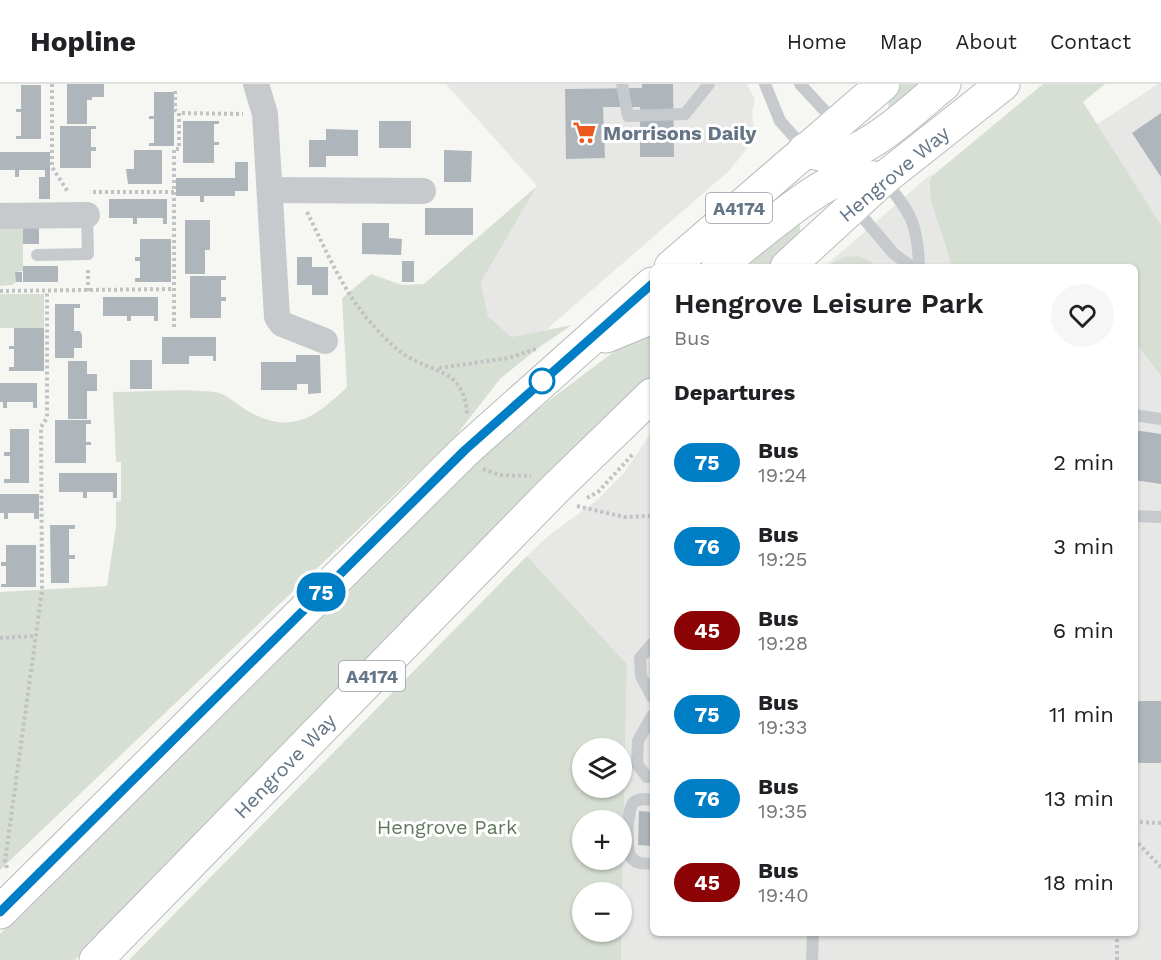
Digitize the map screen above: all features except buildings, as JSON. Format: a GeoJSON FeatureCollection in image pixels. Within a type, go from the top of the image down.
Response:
{"type":"FeatureCollection","features":[{"type":"Feature","properties":{"kind":"highway","name":"Hengrove Way"},"geometry":{"type":"LineString","coordinates":[[789,264],[832,181],[857,149],[883,84]]}},
{"type":"Feature","properties":{"kind":"highway"},"geometry":{"type":"LineString","coordinates":[[722,264],[832,181],[823,155],[846,154],[857,149],[887,131],[944,84]]}},
{"type":"Feature","properties":{"kind":"highway","name":"Hengrove Way"},"geometry":{"type":"LineString","coordinates":[[857,149],[1003,84]]}},
{"type":"Feature","properties":{"kind":"highway","name":"Hengrove Way"},"geometry":{"type":"LineString","coordinates":[[678,264],[832,181]]}},
{"type":"Feature","properties":{"kind":"highway"},"geometry":{"type":"LineString","coordinates":[[0,912],[465,450],[650,286]]}},
{"type":"Feature","properties":{"kind":"highway"},"geometry":{"type":"LineString","coordinates":[[582,345],[650,318]]}},
{"type":"Feature","properties":{"kind":"highway","name":"Hengrove Way"},"geometry":{"type":"LineString","coordinates":[[96,960],[554,490],[650,397]]}},
{"type":"Feature","properties":{"kind":"street"},"geometry":{"type":"LineString","coordinates":[[256,84],[265,114],[277,317],[282,324],[325,341]]}},
{"type":"Feature","properties":{"kind":"street"},"geometry":{"type":"LineString","coordinates":[[271,190],[423,191]]}},
{"type":"Feature","properties":{"kind":"street"},"geometry":{"type":"LineString","coordinates":[[0,216],[86,200]]}},
{"type":"Feature","properties":{"kind":"lane"},"geometry":{"type":"LineString","coordinates":[[622,84],[628,116],[685,114],[709,84]]}},
{"type":"Feature","properties":{"kind":"lane"},"geometry":{"type":"LineString","coordinates":[[765,84],[780,121],[894,254],[908,264]]}},
{"type":"Feature","properties":{"kind":"lane"},"geometry":{"type":"LineString","coordinates":[[800,84],[906,207],[918,236],[919,264]]}},
{"type":"Feature","properties":{"kind":"lane"},"geometry":{"type":"LineString","coordinates":[[37,255],[88,254],[86,200]]}},
{"type":"Feature","properties":{"kind":"lane"},"geometry":{"type":"LineString","coordinates":[[1138,416],[1161,419]]}},
{"type":"Feature","properties":{"kind":"lane"},"geometry":{"type":"LineString","coordinates":[[1138,516],[1161,516]]}},
{"type":"Feature","properties":{"kind":"lane"},"geometry":{"type":"LineString","coordinates":[[650,646],[640,658],[641,676],[650,693]]}},
{"type":"Feature","properties":{"kind":"lane"},"geometry":{"type":"LineString","coordinates":[[650,721],[638,741],[637,764],[647,777],[650,777]]}},
{"type":"Feature","properties":{"kind":"lane"},"geometry":{"type":"LineString","coordinates":[[650,800],[639,799],[632,804],[629,812],[628,850],[632,859],[639,863],[650,864]]}},
{"type":"Feature","properties":{"kind":"lane"},"geometry":{"type":"LineString","coordinates":[[812,960],[813,936]]}},
{"type":"Feature","properties":{"kind":"path"},"geometry":{"type":"LineString","coordinates":[[52,84],[52,167],[68,192],[86,200],[174,192]]}},
{"type":"Feature","properties":{"kind":"path"},"geometry":{"type":"LineString","coordinates":[[174,327],[174,149],[179,149],[176,90]]}},
{"type":"Feature","properties":{"kind":"path"},"geometry":{"type":"LineString","coordinates":[[178,113],[265,114]]}},
{"type":"Feature","properties":{"kind":"path"},"geometry":{"type":"LineString","coordinates":[[296,191],[350,295],[370,322],[402,352],[438,368],[462,388],[468,420]]}},
{"type":"Feature","properties":{"kind":"path"},"geometry":{"type":"LineString","coordinates":[[65,200],[68,192]]}},
{"type":"Feature","properties":{"kind":"path"},"geometry":{"type":"LineString","coordinates":[[0,291],[174,289]]}},
{"type":"Feature","properties":{"kind":"path"},"geometry":{"type":"LineString","coordinates":[[9,876],[5,861],[42,591],[41,428],[47,418],[47,292]]}},
{"type":"Feature","properties":{"kind":"path"},"geometry":{"type":"LineString","coordinates":[[438,368],[509,358],[538,348]]}},
{"type":"Feature","properties":{"kind":"path"},"geometry":{"type":"LineString","coordinates":[[0,638],[36,636]]}},
{"type":"Feature","properties":{"kind":"path"},"geometry":{"type":"LineString","coordinates":[[1138,822],[1161,823]]}},
{"type":"Feature","properties":{"kind":"path"},"geometry":{"type":"LineString","coordinates":[[1138,843],[1161,867]]}},
{"type":"Feature","properties":{"kind":"path"},"geometry":{"type":"LineString","coordinates":[[1117,936],[1117,960]]}},
{"type":"Feature","properties":{"kind":"shaded area"},"geometry":{"type":"Polygon","coordinates":[[[446,84],[747,84],[755,100],[752,112],[755,138],[730,170],[546,330],[511,337],[488,316],[481,282],[537,186],[446,84]]]}},
{"type":"Feature","properties":{"kind":"shaded area"},"geometry":{"type":"Polygon","coordinates":[[[1161,84],[1161,225],[1096,125],[1161,84]]]}},
{"type":"Feature","properties":{"kind":"shaded area"},"geometry":{"type":"Polygon","coordinates":[[[937,169],[931,176],[928,187],[949,248],[952,264],[827,264],[937,169]]]}},
{"type":"Feature","properties":{"kind":"shaded area"},"geometry":{"type":"Polygon","coordinates":[[[1138,346],[1161,376],[1161,960],[621,960],[621,942],[632,942],[632,882],[623,882],[623,870],[632,870],[632,810],[624,810],[624,798],[632,798],[632,738],[626,738],[627,664],[527,556],[547,537],[597,500],[624,473],[650,434],[650,936],[1138,936],[1138,346]]]}},
{"type":"Feature","properties":{"kind":"green space"},"geometry":{"type":"Polygon","coordinates":[[[901,84],[930,84],[889,117],[888,95],[901,84]]]}},
{"type":"Feature","properties":{"kind":"green space"},"geometry":{"type":"Polygon","coordinates":[[[1043,84],[1105,84],[1083,102],[1161,225],[1161,376],[1138,346],[1138,264],[950,264],[930,195],[931,177],[1043,84]]]}},
{"type":"Feature","properties":{"kind":"green space"},"geometry":{"type":"Polygon","coordinates":[[[537,186],[481,282],[488,316],[511,337],[572,325],[538,348],[500,379],[454,438],[0,870],[0,592],[107,586],[116,526],[116,502],[121,501],[121,462],[116,462],[113,392],[176,390],[215,392],[262,418],[276,422],[301,420],[313,415],[347,387],[342,298],[371,274],[402,285],[424,284],[537,186]]]}},
{"type":"Feature","properties":{"kind":"green space"},"geometry":{"type":"Polygon","coordinates":[[[798,213],[801,237],[773,264],[730,264],[798,213]]]}},
{"type":"Feature","properties":{"kind":"green space"},"geometry":{"type":"Polygon","coordinates":[[[0,225],[23,227],[23,271],[16,272],[16,282],[12,285],[0,286],[0,225]]]}},
{"type":"Feature","properties":{"kind":"green space"},"geometry":{"type":"Polygon","coordinates":[[[858,256],[869,260],[872,264],[832,264],[844,257],[858,256]]]}},
{"type":"Feature","properties":{"kind":"green space"},"geometry":{"type":"Polygon","coordinates":[[[0,294],[44,294],[44,328],[0,328],[0,294]]]}},
{"type":"Feature","properties":{"kind":"green space"},"geometry":{"type":"Polygon","coordinates":[[[650,325],[650,381],[536,491],[75,960],[0,960],[0,934],[352,577],[498,439],[650,325]]]}},
{"type":"Feature","properties":{"kind":"green space","name":"Hengrove Park"},"geometry":{"type":"Polygon","coordinates":[[[527,556],[627,664],[626,738],[572,738],[572,798],[624,798],[624,810],[572,810],[572,870],[623,870],[623,882],[572,882],[572,942],[621,942],[621,960],[129,960],[527,556]]]}},
{"type":"Feature","properties":{"kind":"bus line","name":"75"},"geometry":{"type":"LineString","coordinates":[[0,912],[465,450],[650,286]]}},
{"type":"Feature","properties":{"kind":"place","name":"Morrisons Daily"},"geometry":{"type":"Point","coordinates":[585,133]}}]}
